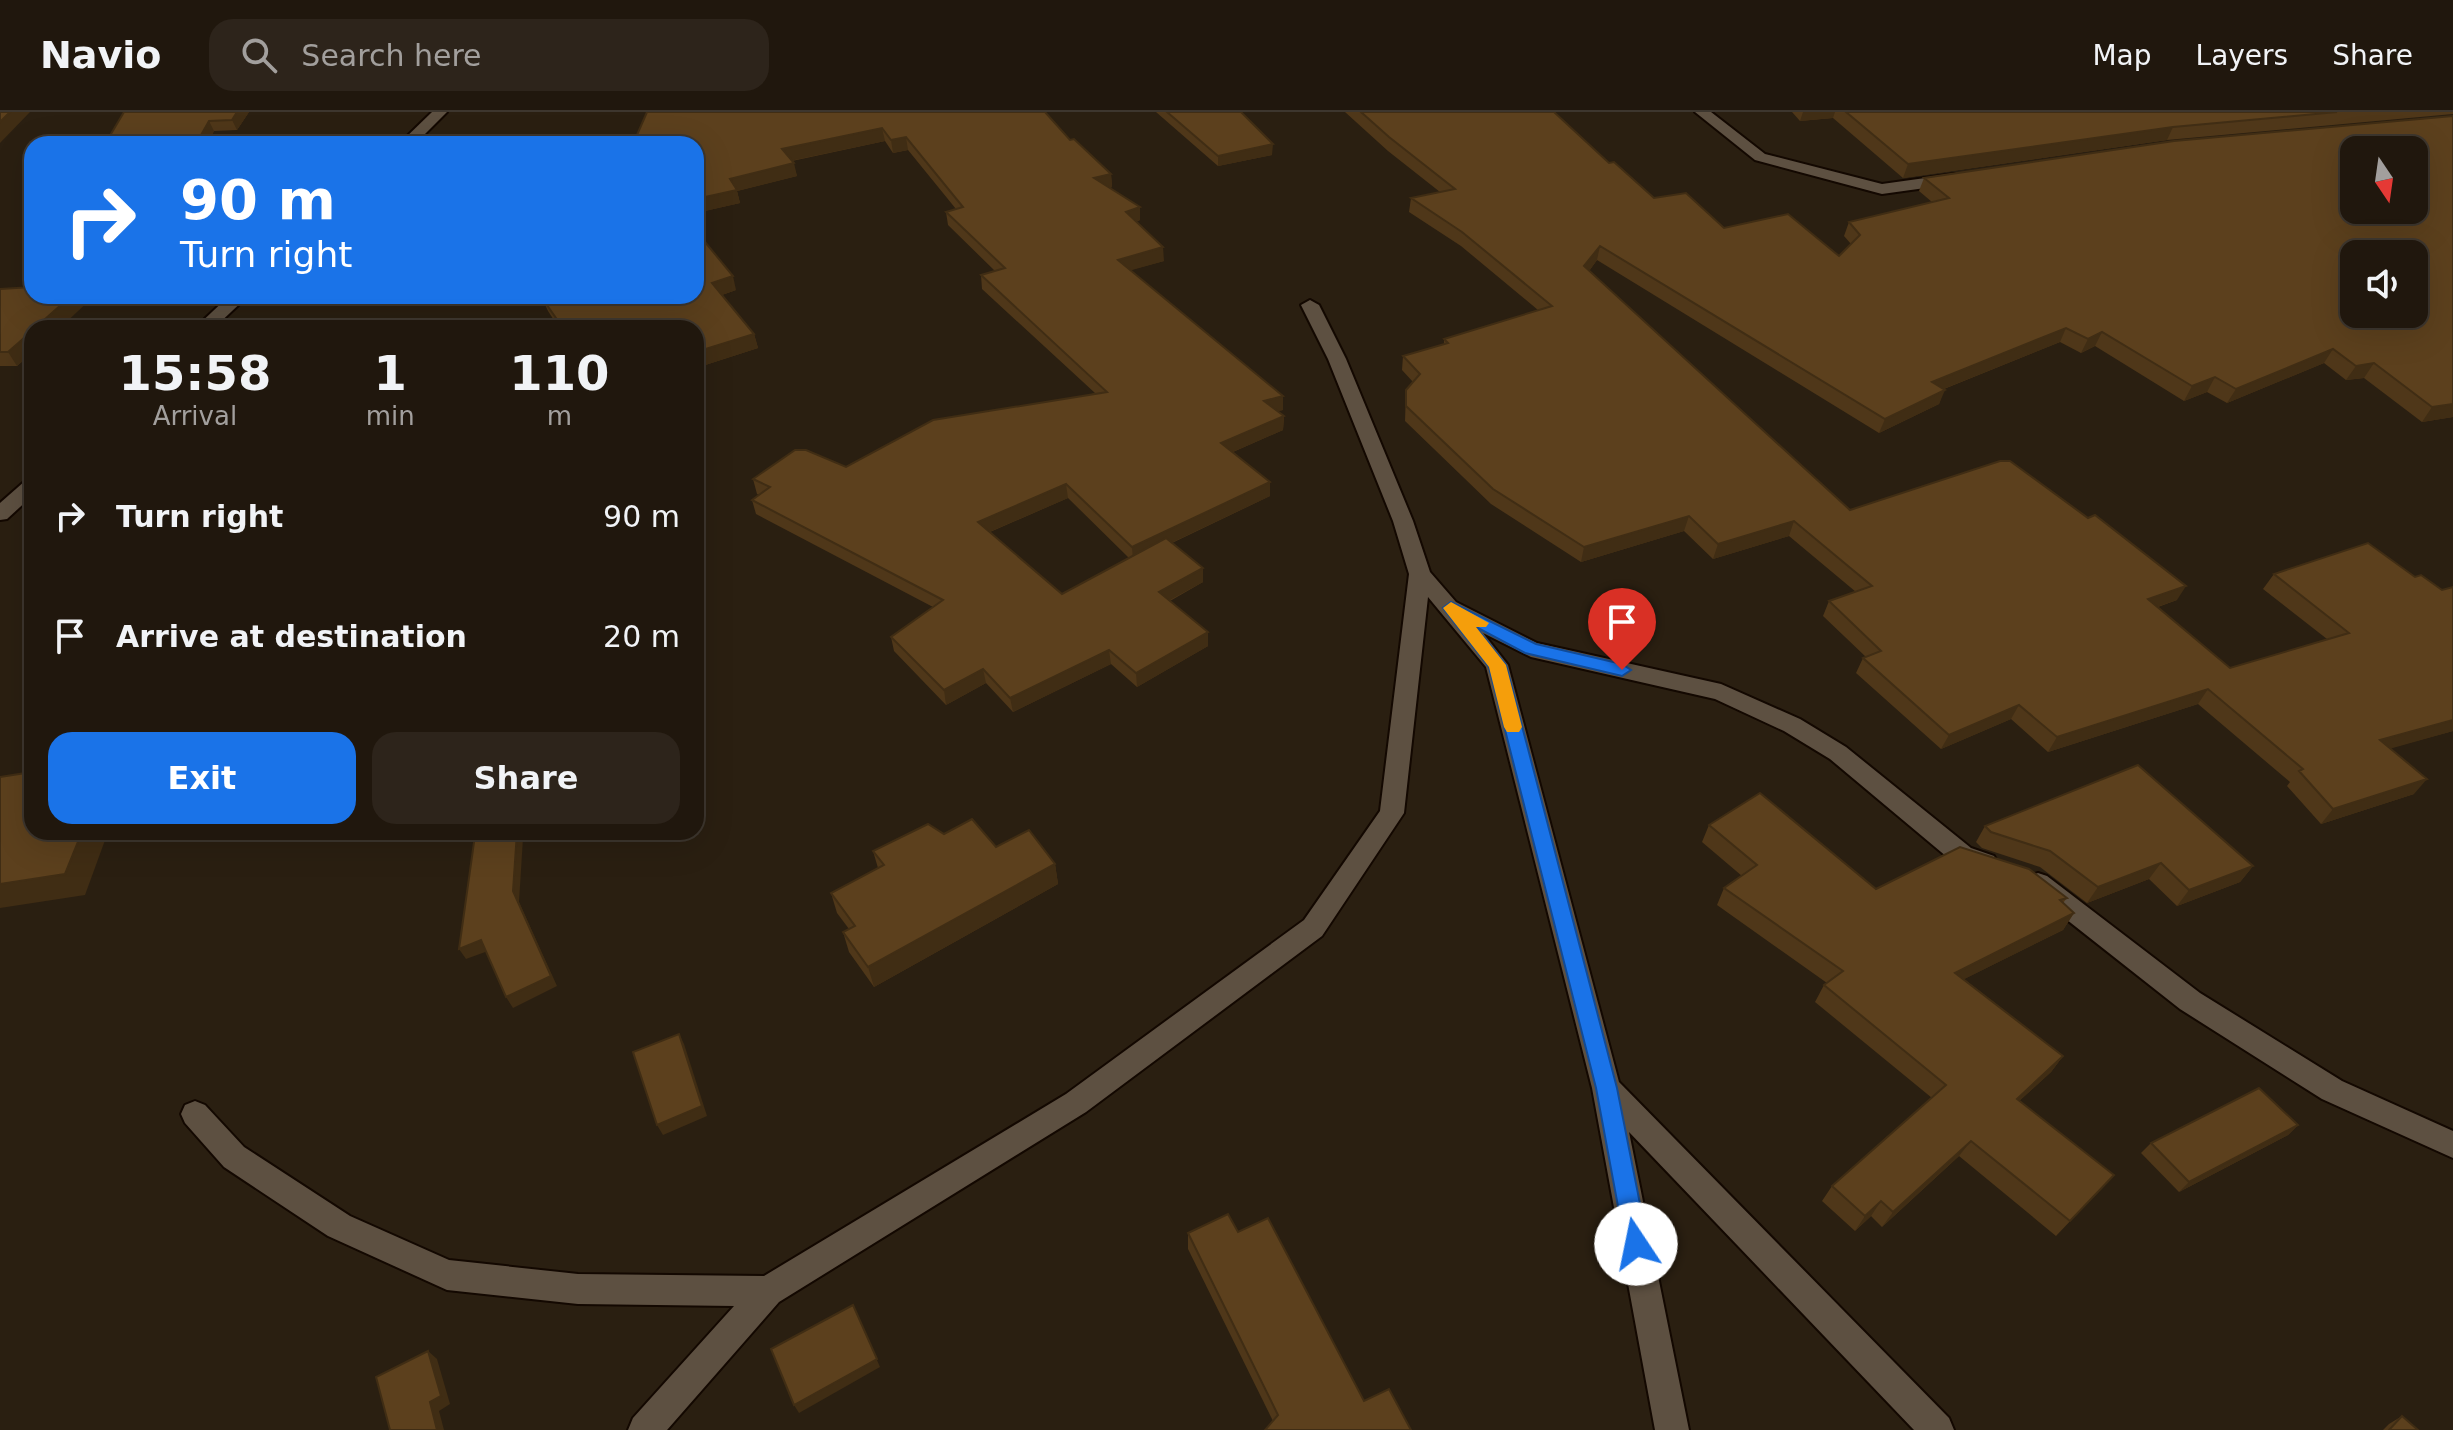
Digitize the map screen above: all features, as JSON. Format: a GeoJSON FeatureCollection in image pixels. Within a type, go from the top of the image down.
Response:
{"type":"FeatureCollection","features":[{"type":"Feature","properties":{"kind":"street"},"geometry":{"type":"LineString","coordinates":[[414,136],[440,112]]}},
{"type":"Feature","properties":{"kind":"street"},"geometry":{"type":"LineString","coordinates":[[1702,112],[1760,157],[1882,189],[1976,176]]}},
{"type":"Feature","properties":{"kind":"street"},"geometry":{"type":"LineString","coordinates":[[213,320],[230,304]]}},
{"type":"Feature","properties":{"kind":"street"},"geometry":{"type":"LineString","coordinates":[[645,1430],[768,1291],[1076,1103],[1313,928],[1392,813],[1420,574],[1403,521],[1337,359],[1310,305]]}},
{"type":"Feature","properties":{"kind":"street"},"geometry":{"type":"LineString","coordinates":[[0,514],[24,492]]}},
{"type":"Feature","properties":{"kind":"street"},"geometry":{"type":"LineString","coordinates":[[1420,574],[1497,665],[1606,1088],[1672,1430]]}},
{"type":"Feature","properties":{"kind":"street"},"geometry":{"type":"LineString","coordinates":[[1451,608],[1531,649],[1721,692],[1792,725],[1838,753],[1962,855],[2029,876],[2190,1001],[2332,1090],[2453,1145]]}},
{"type":"Feature","properties":{"kind":"street"},"geometry":{"type":"LineString","coordinates":[[1606,1088],[1937,1430]]}},
{"type":"Feature","properties":{"kind":"street"},"geometry":{"type":"LineString","coordinates":[[195,1114],[234,1157],[339,1226],[447,1275],[578,1289],[768,1291]]}},
{"type":"Feature","properties":{"kind":"building"},"geometry":{"type":"Polygon","coordinates":[[[0,112],[10,112],[0,122],[0,112]]]}},
{"type":"Feature","properties":{"kind":"building"},"geometry":{"type":"Polygon","coordinates":[[[124,112],[237,112],[232,120],[209,121],[201,136],[110,136],[124,112]]]}},
{"type":"Feature","properties":{"kind":"building"},"geometry":{"type":"Polygon","coordinates":[[[647,112],[1045,112],[1070,140],[1074,139],[1111,174],[1094,178],[1140,207],[1126,212],[1163,247],[1118,260],[1283,396],[1264,401],[1284,416],[1221,443],[1270,482],[1132,547],[1066,484],[978,522],[1062,594],[1166,538],[1203,568],[1159,592],[1208,632],[1136,673],[1109,650],[1010,698],[983,669],[944,690],[891,637],[943,600],[752,500],[770,487],[753,479],[795,450],[806,450],[846,467],[933,420],[1107,392],[981,275],[1005,268],[946,212],[963,207],[906,137],[891,140],[882,128],[782,149],[794,163],[730,179],[737,190],[704,197],[704,136],[636,136],[647,112]]]}},
{"type":"Feature","properties":{"kind":"building"},"geometry":{"type":"Polygon","coordinates":[[[1167,112],[1241,112],[1273,144],[1218,156],[1167,112]]]}},
{"type":"Feature","properties":{"kind":"building"},"geometry":{"type":"Polygon","coordinates":[[[1361,112],[1554,112],[1609,163],[1614,162],[1654,198],[1686,193],[1724,228],[1788,214],[1839,256],[1860,235],[1849,222],[1949,198],[1924,178],[2174,141],[2453,116],[2453,404],[2432,407],[2374,363],[2356,366],[2333,349],[2236,389],[2215,377],[2192,386],[2102,332],[2088,339],[2066,328],[1932,382],[1945,390],[1885,419],[1600,246],[1584,266],[1850,510],[2000,461],[2010,461],[2088,518],[2095,515],[2186,586],[2148,599],[2230,668],[2349,633],[2274,574],[2368,543],[2415,577],[2421,575],[2442,590],[2453,587],[2453,720],[2380,740],[2427,779],[2333,809],[2299,771],[2303,769],[2208,689],[2057,737],[2019,705],[1949,735],[1863,658],[1881,651],[1829,601],[1872,586],[1794,521],[1718,544],[1689,516],[1584,547],[1493,489],[1406,406],[1406,390],[1420,374],[1403,356],[1448,343],[1444,339],[1552,306],[1462,232],[1411,198],[1455,189],[1361,112]]]}},
{"type":"Feature","properties":{"kind":"building"},"geometry":{"type":"Polygon","coordinates":[[[1846,112],[2337,112],[2173,127],[1908,164],[1846,112]]]}},
{"type":"Feature","properties":{"kind":"building"},"geometry":{"type":"Polygon","coordinates":[[[704,241],[733,276],[712,283],[754,334],[704,350],[704,320],[557,320],[546,304],[704,304],[704,241]]]}},
{"type":"Feature","properties":{"kind":"building"},"geometry":{"type":"Polygon","coordinates":[[[24,288],[24,304],[62,304],[44,320],[24,320],[24,338],[8,352],[0,352],[0,289],[24,288]]]}},
{"type":"Feature","properties":{"kind":"building"},"geometry":{"type":"Polygon","coordinates":[[[2138,765],[2253,866],[2189,890],[2161,863],[2098,887],[2050,851],[1991,832],[1985,826],[2138,765]]]}},
{"type":"Feature","properties":{"kind":"building"},"geometry":{"type":"Polygon","coordinates":[[[24,773],[24,840],[79,840],[65,874],[0,884],[0,777],[24,773]]]}},
{"type":"Feature","properties":{"kind":"building"},"geometry":{"type":"Polygon","coordinates":[[[1760,793],[1876,889],[1960,847],[2029,869],[2067,898],[2060,900],[2074,913],[1955,973],[2063,1056],[2017,1099],[2114,1175],[2070,1221],[1971,1141],[1893,1212],[1881,1201],[1865,1216],[1832,1186],[1946,1085],[1824,985],[1843,971],[1724,888],[1757,865],[1709,825],[1760,793]]]}},
{"type":"Feature","properties":{"kind":"building"},"geometry":{"type":"Polygon","coordinates":[[[972,819],[996,847],[1029,830],[1055,864],[868,967],[843,932],[855,926],[831,893],[884,865],[873,851],[928,824],[944,834],[972,819]]]}},
{"type":"Feature","properties":{"kind":"building"},"geometry":{"type":"Polygon","coordinates":[[[474,840],[516,840],[513,891],[551,976],[506,997],[481,940],[459,949],[474,840]]]}},
{"type":"Feature","properties":{"kind":"building"},"geometry":{"type":"Polygon","coordinates":[[[679,1034],[702,1106],[657,1125],[633,1052],[679,1034]]]}},
{"type":"Feature","properties":{"kind":"building"},"geometry":{"type":"Polygon","coordinates":[[[2259,1088],[2298,1125],[2189,1182],[2151,1143],[2259,1088]]]}},
{"type":"Feature","properties":{"kind":"building"},"geometry":{"type":"Polygon","coordinates":[[[1228,1214],[1238,1232],[1268,1218],[1364,1401],[1389,1389],[1411,1430],[1265,1430],[1278,1415],[1188,1233],[1228,1214]]]}},
{"type":"Feature","properties":{"kind":"building"},"geometry":{"type":"Polygon","coordinates":[[[853,1305],[877,1359],[794,1405],[771,1349],[853,1305]]]}},
{"type":"Feature","properties":{"kind":"building"},"geometry":{"type":"Polygon","coordinates":[[[428,1351],[441,1396],[430,1402],[437,1430],[390,1430],[376,1377],[428,1351]]]}},
{"type":"Feature","properties":{"kind":"building"},"geometry":{"type":"Polygon","coordinates":[[[2402,1416],[2418,1430],[2389,1430],[2402,1416]]]}},
{"type":"Feature","properties":{"kind":"slow traffic"},"geometry":{"type":"LineString","coordinates":[[1480,623],[1451,608],[1497,665],[1513,727]]}},
{"type":"Feature","properties":{"kind":"route"},"geometry":{"type":"LineString","coordinates":[[1622,670],[1531,649],[1451,608],[1497,665],[1606,1088],[1636,1244]]}}]}
